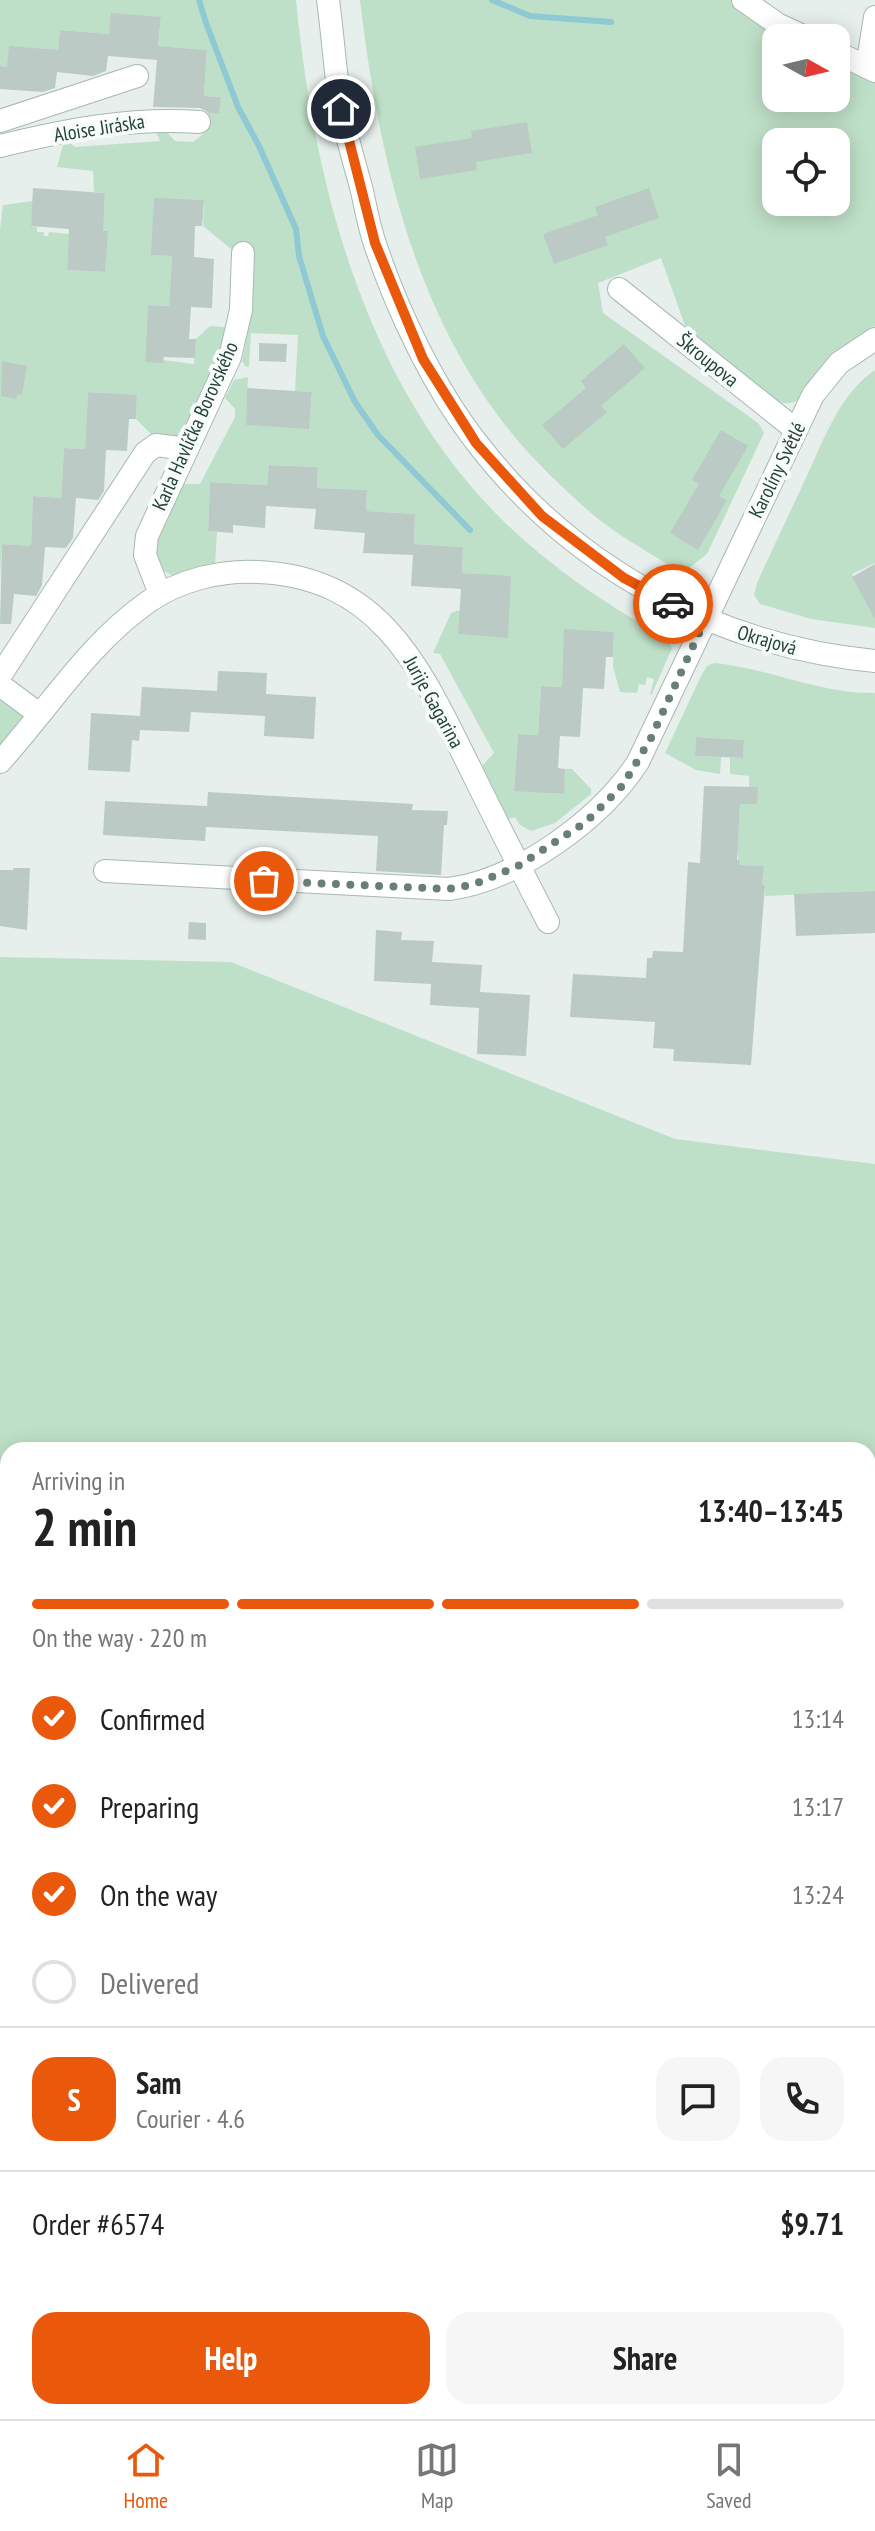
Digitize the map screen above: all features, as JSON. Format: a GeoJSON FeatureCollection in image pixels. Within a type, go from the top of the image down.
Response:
{"type":"FeatureCollection","features":[{"type":"Feature","properties":{"kind":"street","name":"Okrajová"},"geometry":{"type":"LineString","coordinates":[[328,0],[341,109],[375,243],[423,359],[476,443],[542,516],[624,578],[705,620],[774,643],[831,657],[875,661]]}},
{"type":"Feature","properties":{"kind":"street"},"geometry":{"type":"LineString","coordinates":[[743,0],[778,24]]}},
{"type":"Feature","properties":{"kind":"street"},"geometry":{"type":"LineString","coordinates":[[850,59],[871,69],[875,17]]}},
{"type":"Feature","properties":{"kind":"street"},"geometry":{"type":"LineString","coordinates":[[0,121],[137,76]]}},
{"type":"Feature","properties":{"kind":"street","name":"Aloise Jiráska"},"geometry":{"type":"LineString","coordinates":[[0,146],[80,128],[134,121],[199,122]]}},
{"type":"Feature","properties":{"kind":"street","name":"Karla Havlíčka Borovského"},"geometry":{"type":"LineString","coordinates":[[160,594],[145,555],[147,536],[235,343],[241,310],[243,253]]}},
{"type":"Feature","properties":{"kind":"street","name":"Škroupova"},"geometry":{"type":"LineString","coordinates":[[619,289],[796,430]]}},
{"type":"Feature","properties":{"kind":"street","name":"Karolíny Světlé"},"geometry":{"type":"LineString","coordinates":[[105,871],[449,889],[475,884],[518,866],[586,822],[623,785],[651,738],[813,395],[839,363],[875,339]]}},
{"type":"Feature","properties":{"kind":"street"},"geometry":{"type":"LineString","coordinates":[[0,676],[145,453],[156,445],[187,449]]}},
{"type":"Feature","properties":{"kind":"street","name":"Jurije Gagarina"},"geometry":{"type":"LineString","coordinates":[[0,762],[113,630],[160,594],[231,572],[264,572],[311,579],[337,590],[369,611],[403,647],[423,677],[548,922]]}},
{"type":"Feature","properties":{"kind":"street"},"geometry":{"type":"LineString","coordinates":[[0,685],[39,714]]}},
{"type":"Feature","properties":{"kind":"green space"},"geometry":{"type":"Polygon","coordinates":[[[0,0],[296,0],[318,149],[337,222],[360,294],[391,363],[428,428],[473,488],[526,542],[583,587],[667,640],[672,648],[652,694],[654,679],[647,677],[645,685],[639,684],[637,693],[620,692],[613,667],[614,632],[565,630],[562,687],[541,686],[538,735],[518,734],[514,791],[547,790],[547,793],[563,794],[565,769],[572,769],[591,789],[591,794],[555,823],[531,831],[520,825],[515,817],[506,820],[481,767],[494,753],[440,654],[433,653],[451,613],[460,610],[459,634],[475,635],[479,574],[462,573],[463,547],[414,544],[415,514],[366,511],[367,490],[317,488],[318,467],[269,465],[267,485],[210,482],[208,531],[217,532],[215,566],[173,576],[159,568],[152,551],[180,484],[200,484],[235,417],[235,409],[225,398],[234,380],[248,377],[246,425],[309,428],[312,392],[295,391],[298,335],[251,333],[249,367],[242,361],[252,307],[252,251],[237,254],[203,226],[204,200],[154,199],[152,255],[172,256],[169,306],[148,305],[145,362],[163,360],[194,364],[196,339],[210,326],[229,330],[186,437],[151,434],[136,419],[137,395],[105,396],[104,393],[88,392],[85,449],[64,448],[61,498],[33,496],[31,546],[2,544],[0,578],[0,229],[3,205],[33,201],[31,226],[37,227],[37,232],[44,232],[44,236],[48,236],[49,232],[69,234],[67,270],[105,272],[107,231],[95,230],[80,209],[104,210],[105,193],[94,192],[93,171],[57,167],[63,145],[68,141],[75,147],[160,141],[156,132],[164,129],[175,141],[193,142],[203,134],[202,112],[219,114],[221,97],[204,96],[207,50],[158,46],[161,18],[109,34],[60,30],[58,50],[7,67],[0,66],[0,0]]]}},
{"type":"Feature","properties":{"kind":"green space"},"geometry":{"type":"Polygon","coordinates":[[[360,0],[731,0],[765,24],[762,24],[762,112],[850,112],[850,69],[875,81],[875,326],[834,357],[801,398],[784,403],[773,400],[689,337],[661,258],[598,283],[603,313],[747,415],[759,424],[764,433],[707,554],[685,571],[677,570],[644,550],[591,513],[514,436],[479,388],[450,338],[426,285],[406,229],[377,115],[360,0]]]}},
{"type":"Feature","properties":{"kind":"green space"},"geometry":{"type":"Polygon","coordinates":[[[875,370],[875,563],[852,574],[867,603],[875,599],[875,628],[811,619],[760,604],[754,595],[757,583],[826,435],[851,392],[875,370]]]}},
{"type":"Feature","properties":{"kind":"green space"},"geometry":{"type":"Polygon","coordinates":[[[714,663],[834,689],[875,693],[875,891],[765,896],[763,866],[739,865],[740,804],[757,804],[749,787],[749,776],[730,774],[730,758],[743,758],[744,740],[696,737],[695,756],[721,757],[720,774],[696,770],[665,753],[701,676],[707,666],[714,663]]]}},
{"type":"Feature","properties":{"kind":"green space"},"geometry":{"type":"Polygon","coordinates":[[[0,696],[26,714],[0,753],[0,696]]]}},
{"type":"Feature","properties":{"kind":"green space"},"geometry":{"type":"Polygon","coordinates":[[[0,957],[231,962],[675,1139],[875,1164],[875,1442],[0,1442],[0,957]]]}},
{"type":"Feature","properties":{"kind":"building"},"geometry":{"type":"Polygon","coordinates":[[[111,13],[161,17],[158,46],[207,50],[204,96],[221,97],[219,114],[200,108],[153,107],[157,60],[108,56],[106,71],[93,76],[57,72],[55,88],[43,92],[0,89],[0,66],[7,67],[9,46],[58,50],[60,30],[109,34],[111,13]]]}},
{"type":"Feature","properties":{"kind":"building"},"geometry":{"type":"Polygon","coordinates":[[[527,122],[532,153],[476,162],[477,170],[420,179],[415,147],[472,138],[471,131],[527,122]]]}},
{"type":"Feature","properties":{"kind":"building"},"geometry":{"type":"Polygon","coordinates":[[[33,188],[105,193],[103,231],[108,231],[105,272],[67,270],[69,229],[31,226],[33,188]]]}},
{"type":"Feature","properties":{"kind":"building"},"geometry":{"type":"Polygon","coordinates":[[[649,188],[659,218],[605,237],[608,245],[554,264],[543,234],[598,215],[595,207],[649,188]]]}},
{"type":"Feature","properties":{"kind":"building"},"geometry":{"type":"Polygon","coordinates":[[[154,198],[204,200],[202,226],[195,226],[194,257],[214,259],[212,308],[191,307],[189,339],[196,339],[195,358],[164,357],[163,363],[145,362],[148,305],[169,306],[172,256],[151,255],[154,198]]]}},
{"type":"Feature","properties":{"kind":"building"},"geometry":{"type":"Polygon","coordinates":[[[259,343],[287,344],[286,362],[259,361],[259,343]]]}},
{"type":"Feature","properties":{"kind":"building"},"geometry":{"type":"Polygon","coordinates":[[[624,344],[645,368],[601,406],[607,412],[563,449],[542,425],[586,388],[581,381],[624,344]]]}},
{"type":"Feature","properties":{"kind":"building"},"geometry":{"type":"Polygon","coordinates":[[[2,361],[27,366],[22,395],[17,394],[17,399],[1,396],[2,361]]]}},
{"type":"Feature","properties":{"kind":"building"},"geometry":{"type":"Polygon","coordinates":[[[247,388],[312,392],[309,429],[246,425],[247,388]]]}},
{"type":"Feature","properties":{"kind":"building"},"geometry":{"type":"Polygon","coordinates":[[[88,392],[137,395],[136,419],[129,419],[127,451],[106,450],[104,491],[98,500],[76,498],[73,538],[66,548],[45,547],[42,585],[36,596],[14,594],[11,624],[0,624],[2,544],[31,546],[33,496],[61,498],[64,448],[85,449],[88,392]]]}},
{"type":"Feature","properties":{"kind":"building"},"geometry":{"type":"Polygon","coordinates":[[[721,430],[748,446],[719,496],[727,500],[698,550],[670,533],[699,484],[692,480],[721,430]]]}},
{"type":"Feature","properties":{"kind":"building"},"geometry":{"type":"Polygon","coordinates":[[[269,465],[318,467],[317,488],[367,490],[366,511],[415,514],[414,544],[463,547],[462,573],[511,576],[508,638],[458,634],[461,589],[411,586],[413,555],[363,553],[365,533],[314,529],[316,509],[266,506],[265,528],[233,525],[233,533],[208,531],[210,482],[267,485],[269,465]]]}},
{"type":"Feature","properties":{"kind":"building"},"geometry":{"type":"Polygon","coordinates":[[[875,564],[875,619],[852,577],[875,564]]]}},
{"type":"Feature","properties":{"kind":"building"},"geometry":{"type":"Polygon","coordinates":[[[564,629],[614,632],[613,657],[606,657],[604,689],[583,688],[580,737],[560,736],[558,768],[565,769],[564,794],[514,791],[518,734],[538,735],[541,686],[562,687],[564,629]]]}},
{"type":"Feature","properties":{"kind":"building"},"geometry":{"type":"Polygon","coordinates":[[[218,671],[267,673],[266,694],[316,697],[314,739],[264,736],[265,716],[191,712],[189,732],[140,730],[139,741],[132,740],[130,772],[88,770],[91,713],[140,716],[142,687],[217,691],[218,671]]]}},
{"type":"Feature","properties":{"kind":"building"},"geometry":{"type":"Polygon","coordinates":[[[696,737],[744,740],[743,758],[695,756],[696,737]]]}},
{"type":"Feature","properties":{"kind":"building"},"geometry":{"type":"Polygon","coordinates":[[[704,786],[758,787],[757,804],[740,804],[737,860],[739,865],[764,866],[751,1065],[673,1061],[674,1049],[653,1048],[655,1022],[570,1017],[573,974],[646,978],[647,958],[652,958],[653,951],[683,952],[688,862],[700,863],[704,786]]]}},
{"type":"Feature","properties":{"kind":"building"},"geometry":{"type":"Polygon","coordinates":[[[208,792],[413,804],[412,810],[448,811],[447,825],[444,825],[441,875],[376,871],[378,836],[206,827],[205,841],[103,835],[105,801],[207,806],[208,792]]]}},
{"type":"Feature","properties":{"kind":"building"},"geometry":{"type":"Polygon","coordinates":[[[30,868],[27,930],[0,926],[0,870],[30,868]]]}},
{"type":"Feature","properties":{"kind":"building"},"geometry":{"type":"Polygon","coordinates":[[[875,891],[875,933],[796,936],[794,894],[875,891]]]}},
{"type":"Feature","properties":{"kind":"building"},"geometry":{"type":"Polygon","coordinates":[[[189,922],[206,923],[206,940],[188,939],[189,922]]]}},
{"type":"Feature","properties":{"kind":"building"},"geometry":{"type":"Polygon","coordinates":[[[376,930],[402,932],[401,940],[434,941],[432,962],[482,965],[480,992],[530,995],[526,1056],[477,1054],[479,1008],[430,1005],[431,984],[374,981],[376,930]]]}},
{"type":"Feature","properties":{"kind":"waterway"},"geometry":{"type":"LineString","coordinates":[[199,0],[238,107],[296,229],[299,256],[323,336],[355,402],[378,435],[470,530]]}},
{"type":"Feature","properties":{"kind":"waterway"},"geometry":{"type":"LineString","coordinates":[[492,0],[530,16],[611,22]]}},
{"type":"Feature","properties":{"kind":"way so far"},"geometry":{"type":"LineString","coordinates":[[264,881],[449,889],[463,887],[518,866],[567,835],[586,822],[623,785],[651,738],[692,650],[705,620],[673,604]]}},
{"type":"Feature","properties":{"kind":"route"},"geometry":{"type":"LineString","coordinates":[[341,109],[375,243],[423,359],[476,443],[542,516],[624,578],[673,604]]}}]}
